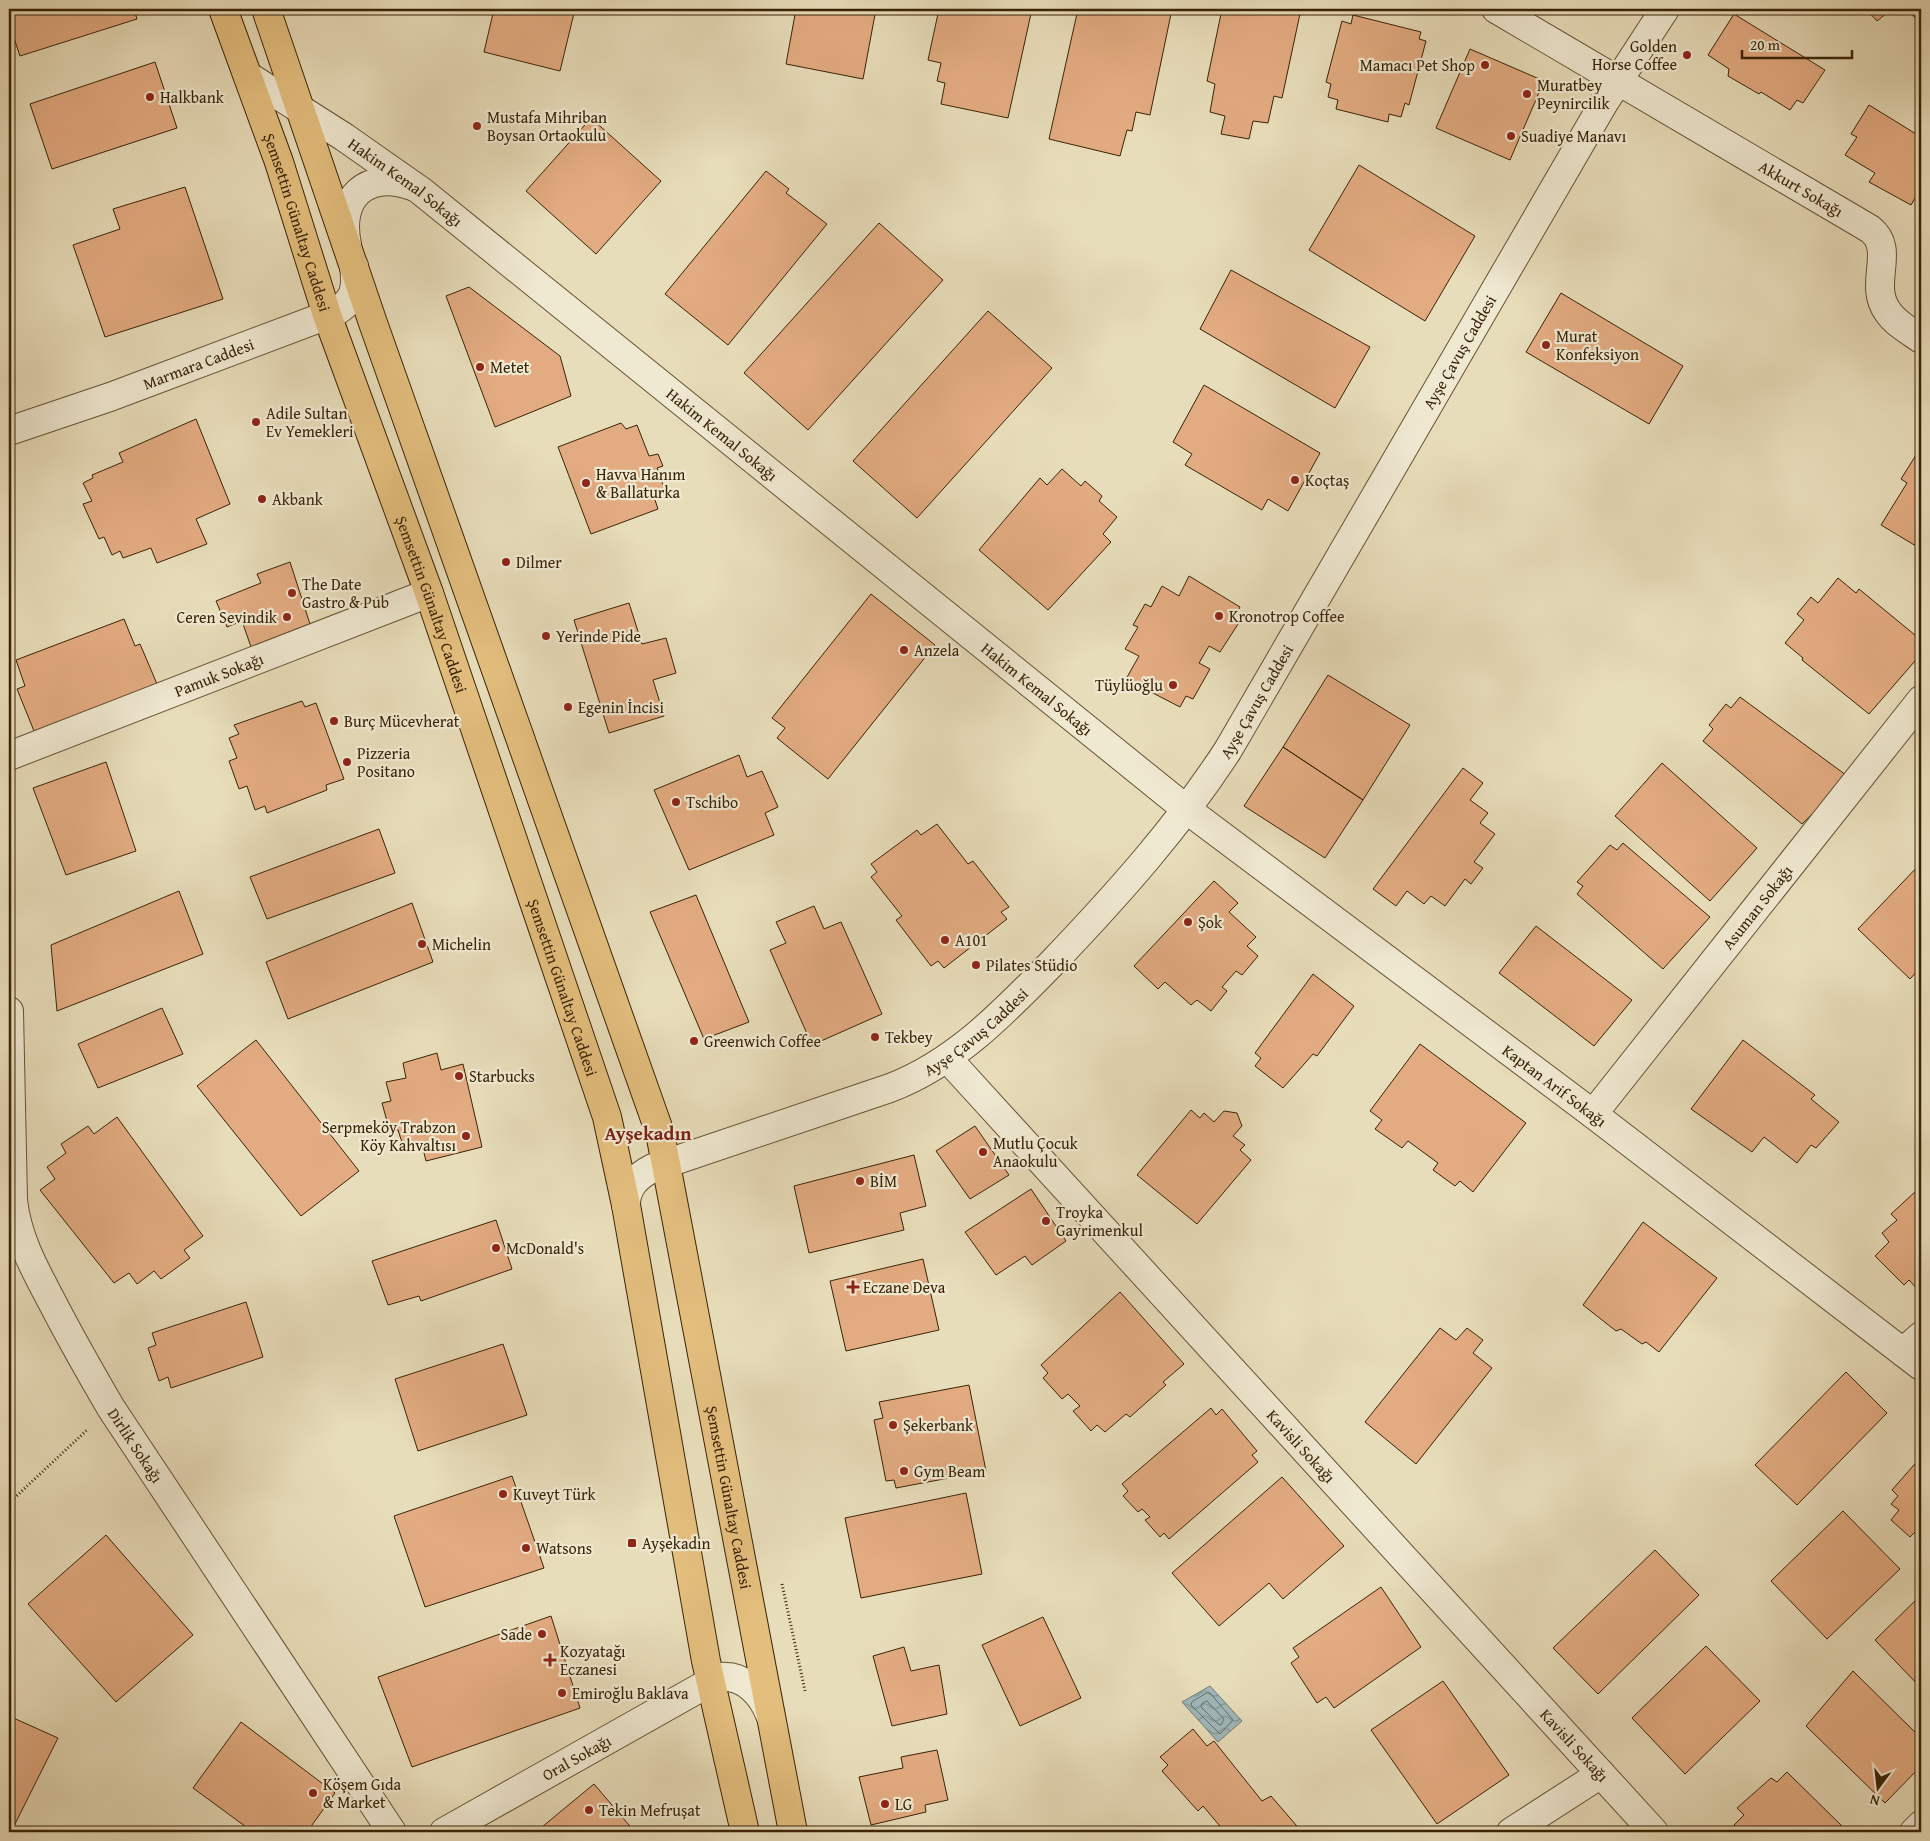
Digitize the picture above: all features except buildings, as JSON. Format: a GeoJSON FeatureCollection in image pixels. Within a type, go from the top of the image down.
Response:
{"type":"FeatureCollection","features":[{"type":"Feature","properties":{"kind":"main road","name":"Şemsettin Günaltay Caddesi"},"geometry":{"type":"LineString","coordinates":[[223,9],[293,203],[327,316],[429,593],[601,1097],[626,1205],[710,1682],[745,1832]]}},
{"type":"Feature","properties":{"kind":"main road","name":"Şemsettin Günaltay Caddesi"},"geometry":{"type":"LineString","coordinates":[[266,9],[480,628],[651,1104],[666,1163],[793,1832]]}},
{"type":"Feature","properties":{"kind":"street","name":"Akkurt Sokağı"},"geometry":{"type":"LineString","coordinates":[[1496,9],[1618,79],[1875,233],[1883,249],[1879,286],[1883,304],[1895,321],[1921,339]]}},
{"type":"Feature","properties":{"kind":"street","name":"Ayşe Çavuş Caddesi"},"geometry":{"type":"LineString","coordinates":[[666,1163],[914,1079],[948,1059],[1004,1010],[1092,921],[1139,868],[1186,809],[1228,750],[1618,79],[1665,9]]}},
{"type":"Feature","properties":{"kind":"street","name":"Hakim Kemal Sokağı"},"geometry":{"type":"LineString","coordinates":[[248,76],[421,191],[1186,809]]}},
{"type":"Feature","properties":{"kind":"street"},"geometry":{"type":"LineString","coordinates":[[350,255],[345,232],[348,213],[353,198],[365,185],[388,181],[405,184],[421,191]]}},
{"type":"Feature","properties":{"kind":"street","name":"Marmara Caddesi"},"geometry":{"type":"LineString","coordinates":[[9,431],[110,397],[327,316],[342,308],[353,297],[356,283],[350,255]]}},
{"type":"Feature","properties":{"kind":"street","name":"Pamuk Sokağı"},"geometry":{"type":"LineString","coordinates":[[9,756],[429,593]]}},
{"type":"Feature","properties":{"kind":"street","name":"Asuman Sokağı"},"geometry":{"type":"LineString","coordinates":[[1593,1114],[1921,700]]}},
{"type":"Feature","properties":{"kind":"street","name":"Kaptan Arif Sokağı"},"geometry":{"type":"LineString","coordinates":[[1186,809],[1593,1114],[1915,1351]]}},
{"type":"Feature","properties":{"kind":"street","name":"Dirlik Sokağı"},"geometry":{"type":"LineString","coordinates":[[9,1011],[12,1188],[17,1226],[37,1273],[111,1408],[392,1832]]}},
{"type":"Feature","properties":{"kind":"street","name":"Kavisli Sokağı"},"geometry":{"type":"LineString","coordinates":[[948,1059],[1654,1832]]}},
{"type":"Feature","properties":{"kind":"street"},"geometry":{"type":"LineString","coordinates":[[626,1205],[628,1190],[637,1179],[649,1170],[666,1163]]}},
{"type":"Feature","properties":{"kind":"street"},"geometry":{"type":"LineString","coordinates":[[710,1682],[726,1676],[740,1680],[759,1693],[770,1715]]}},
{"type":"Feature","properties":{"kind":"street","name":"Oral Sokağı"},"geometry":{"type":"LineString","coordinates":[[444,1832],[710,1682]]}},
{"type":"Feature","properties":{"kind":"street"},"geometry":{"type":"LineString","coordinates":[[1511,1832],[1601,1774]]}},
{"type":"Feature","properties":{"kind":"street"},"geometry":{"type":"LineString","coordinates":[[1914,1832],[1921,1825]]}},
{"type":"Feature","properties":{"kind":"path"},"geometry":{"type":"LineString","coordinates":[[9,1503],[111,1408]]}},
{"type":"Feature","properties":{"kind":"path"},"geometry":{"type":"LineString","coordinates":[[781,1579],[805,1691]]}},
{"type":"Feature","properties":{"kind":"water"},"geometry":{"type":"Polygon","coordinates":[[[1210,1686],[1242,1721],[1218,1742],[1182,1702],[1210,1686]]]}},
{"type":"Feature","properties":{"kind":"place","name":"Golden Horse Coffee"},"geometry":{"type":"Point","coordinates":[1687,55]}},
{"type":"Feature","properties":{"kind":"place","name":"Mamacı Pet Shop"},"geometry":{"type":"Point","coordinates":[1485,65]}},
{"type":"Feature","properties":{"kind":"place","name":"Muratbey Peynircilik"},"geometry":{"type":"Point","coordinates":[1527,94]}},
{"type":"Feature","properties":{"kind":"place","name":"Halkbank"},"geometry":{"type":"Point","coordinates":[150,97]}},
{"type":"Feature","properties":{"kind":"place","name":"Mustafa Mihriban Boysan Ortaokulu"},"geometry":{"type":"Point","coordinates":[477,126]}},
{"type":"Feature","properties":{"kind":"place","name":"Suadiye Manavı"},"geometry":{"type":"Point","coordinates":[1511,136]}},
{"type":"Feature","properties":{"kind":"place","name":"Murat Konfeksiyon"},"geometry":{"type":"Point","coordinates":[1546,345]}},
{"type":"Feature","properties":{"kind":"place","name":"Metet"},"geometry":{"type":"Point","coordinates":[480,367]}},
{"type":"Feature","properties":{"kind":"place","name":"Adile Sultan Ev Yemekleri"},"geometry":{"type":"Point","coordinates":[256,422]}},
{"type":"Feature","properties":{"kind":"place","name":"Koçtaş"},"geometry":{"type":"Point","coordinates":[1295,480]}},
{"type":"Feature","properties":{"kind":"place","name":"Havva Hanım & Ballaturka"},"geometry":{"type":"Point","coordinates":[586,483]}},
{"type":"Feature","properties":{"kind":"place","name":"Akbank"},"geometry":{"type":"Point","coordinates":[262,499]}},
{"type":"Feature","properties":{"kind":"place","name":"Dilmer"},"geometry":{"type":"Point","coordinates":[506,562]}},
{"type":"Feature","properties":{"kind":"place","name":"The Date Gastro & Pub"},"geometry":{"type":"Point","coordinates":[292,593]}},
{"type":"Feature","properties":{"kind":"place","name":"Kronotrop Coffee"},"geometry":{"type":"Point","coordinates":[1219,616]}},
{"type":"Feature","properties":{"kind":"place","name":"Ceren Sevindik"},"geometry":{"type":"Point","coordinates":[287,617]}},
{"type":"Feature","properties":{"kind":"place","name":"Yerinde Pide"},"geometry":{"type":"Point","coordinates":[546,636]}},
{"type":"Feature","properties":{"kind":"place","name":"Anzela"},"geometry":{"type":"Point","coordinates":[904,650]}},
{"type":"Feature","properties":{"kind":"place","name":"Tüylüoğlu"},"geometry":{"type":"Point","coordinates":[1173,685]}},
{"type":"Feature","properties":{"kind":"place","name":"Egenin İncisi"},"geometry":{"type":"Point","coordinates":[568,707]}},
{"type":"Feature","properties":{"kind":"place","name":"Burç Mücevherat"},"geometry":{"type":"Point","coordinates":[334,721]}},
{"type":"Feature","properties":{"kind":"place","name":"Pizzeria Positano"},"geometry":{"type":"Point","coordinates":[347,762]}},
{"type":"Feature","properties":{"kind":"place","name":"Tschibo"},"geometry":{"type":"Point","coordinates":[676,802]}},
{"type":"Feature","properties":{"kind":"place","name":"Şok"},"geometry":{"type":"Point","coordinates":[1188,922]}},
{"type":"Feature","properties":{"kind":"place","name":"A101"},"geometry":{"type":"Point","coordinates":[945,940]}},
{"type":"Feature","properties":{"kind":"place","name":"Michelin"},"geometry":{"type":"Point","coordinates":[422,944]}},
{"type":"Feature","properties":{"kind":"place","name":"Pilates Stüdio"},"geometry":{"type":"Point","coordinates":[976,965]}},
{"type":"Feature","properties":{"kind":"place","name":"Tekbey"},"geometry":{"type":"Point","coordinates":[875,1037]}},
{"type":"Feature","properties":{"kind":"place","name":"Greenwich Coffee"},"geometry":{"type":"Point","coordinates":[694,1041]}},
{"type":"Feature","properties":{"kind":"place","name":"Starbucks"},"geometry":{"type":"Point","coordinates":[459,1076]}},
{"type":"Feature","properties":{"kind":"place","name":"Serpmeköy Trabzon Köy Kahvaltısı"},"geometry":{"type":"Point","coordinates":[466,1136]}},
{"type":"Feature","properties":{"kind":"place","name":"Mutlu Çocuk Anaokulu"},"geometry":{"type":"Point","coordinates":[983,1152]}},
{"type":"Feature","properties":{"kind":"place","name":"BİM"},"geometry":{"type":"Point","coordinates":[860,1181]}},
{"type":"Feature","properties":{"kind":"place","name":"Troyka Gayrimenkul"},"geometry":{"type":"Point","coordinates":[1046,1221]}},
{"type":"Feature","properties":{"kind":"place","name":"McDonald's"},"geometry":{"type":"Point","coordinates":[496,1248]}},
{"type":"Feature","properties":{"kind":"place","name":"Eczane Deva"},"geometry":{"type":"Point","coordinates":[853,1287]}},
{"type":"Feature","properties":{"kind":"place","name":"Şekerbank"},"geometry":{"type":"Point","coordinates":[893,1425]}},
{"type":"Feature","properties":{"kind":"place","name":"Gym Beam"},"geometry":{"type":"Point","coordinates":[904,1471]}},
{"type":"Feature","properties":{"kind":"place","name":"Kuveyt Türk"},"geometry":{"type":"Point","coordinates":[503,1494]}},
{"type":"Feature","properties":{"kind":"place","name":"Ayşekadın"},"geometry":{"type":"Point","coordinates":[632,1543]}},
{"type":"Feature","properties":{"kind":"place","name":"Watsons"},"geometry":{"type":"Point","coordinates":[526,1548]}},
{"type":"Feature","properties":{"kind":"place","name":"Sade"},"geometry":{"type":"Point","coordinates":[542,1634]}},
{"type":"Feature","properties":{"kind":"place","name":"Kozyatağı Eczanesi"},"geometry":{"type":"Point","coordinates":[550,1660]}},
{"type":"Feature","properties":{"kind":"place","name":"Emiroğlu Baklava"},"geometry":{"type":"Point","coordinates":[562,1693]}},
{"type":"Feature","properties":{"kind":"place","name":"Köşem Gıda & Market"},"geometry":{"type":"Point","coordinates":[313,1793]}},
{"type":"Feature","properties":{"kind":"place","name":"LG"},"geometry":{"type":"Point","coordinates":[885,1804]}},
{"type":"Feature","properties":{"kind":"place","name":"Tekin Mefruşat"},"geometry":{"type":"Point","coordinates":[589,1810]}},
{"type":"Feature","properties":{"kind":"district","name":"Ayşekadın"},"geometry":{"type":"Point","coordinates":[648,1133]}}]}
